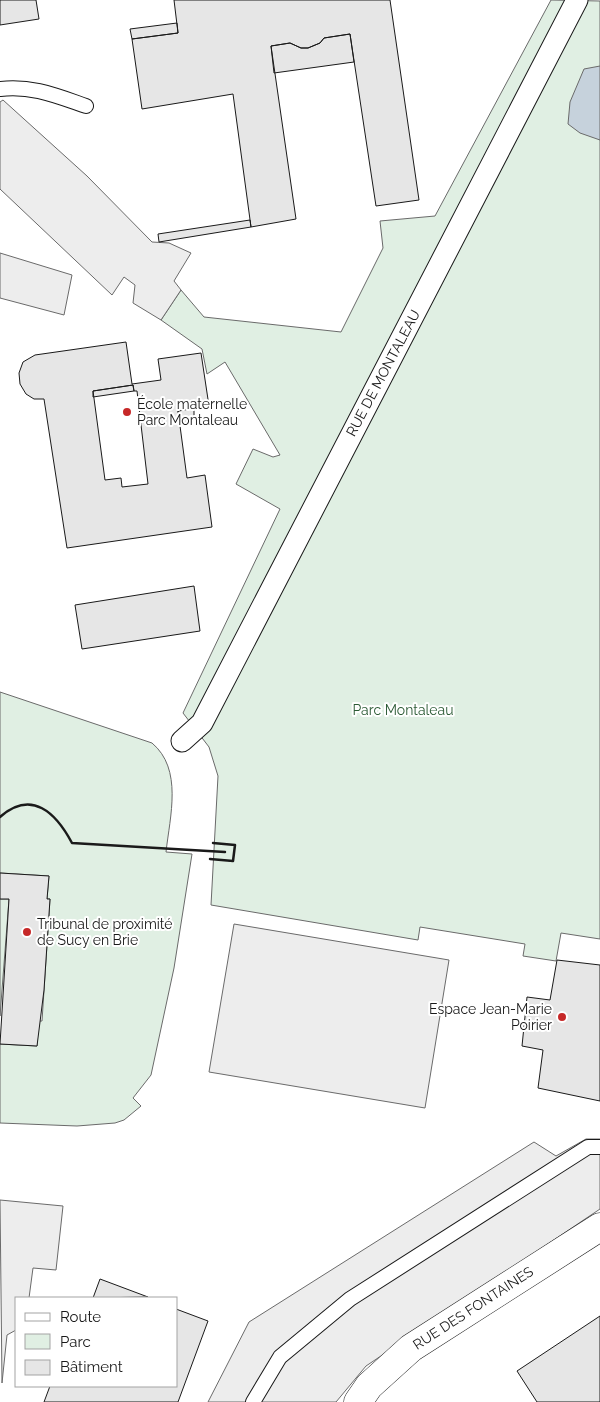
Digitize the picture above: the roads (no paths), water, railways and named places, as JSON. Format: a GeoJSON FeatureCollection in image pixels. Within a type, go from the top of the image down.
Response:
{"type":"FeatureCollection","features":[{"type":"Feature","properties":{"kind":"street","name":"RUE DE MONTALEAU"},"geometry":{"type":"LineString","coordinates":[[182,741],[202,723],[577,0]]}},
{"type":"Feature","properties":{"kind":"street","name":"RUE DES FONTAINES"},"geometry":{"type":"LineString","coordinates":[[358,1402],[369,1386],[411,1348],[600,1228]]}},
{"type":"Feature","properties":{"kind":"lane"},"geometry":{"type":"LineString","coordinates":[[0,89],[14,87],[39,90],[86,106]]}},
{"type":"Feature","properties":{"kind":"lane"},"geometry":{"type":"LineString","coordinates":[[253,1402],[280,1357],[350,1299],[588,1147],[600,1147]]}},
{"type":"Feature","properties":{"kind":"place","name":"École maternelle Parc Montaleau"},"geometry":{"type":"Point","coordinates":[127,412]}},
{"type":"Feature","properties":{"kind":"place","name":"Tribunal de proximité de Sucy en Brie"},"geometry":{"type":"Point","coordinates":[27,932]}},
{"type":"Feature","properties":{"kind":"place","name":"Espace Jean-Marie Poirier"},"geometry":{"type":"Point","coordinates":[562,1017]}},
{"type":"Feature","properties":{"kind":"park label","name":"Parc Montaleau"},"geometry":{"type":"Point","coordinates":[403,710]}}]}
